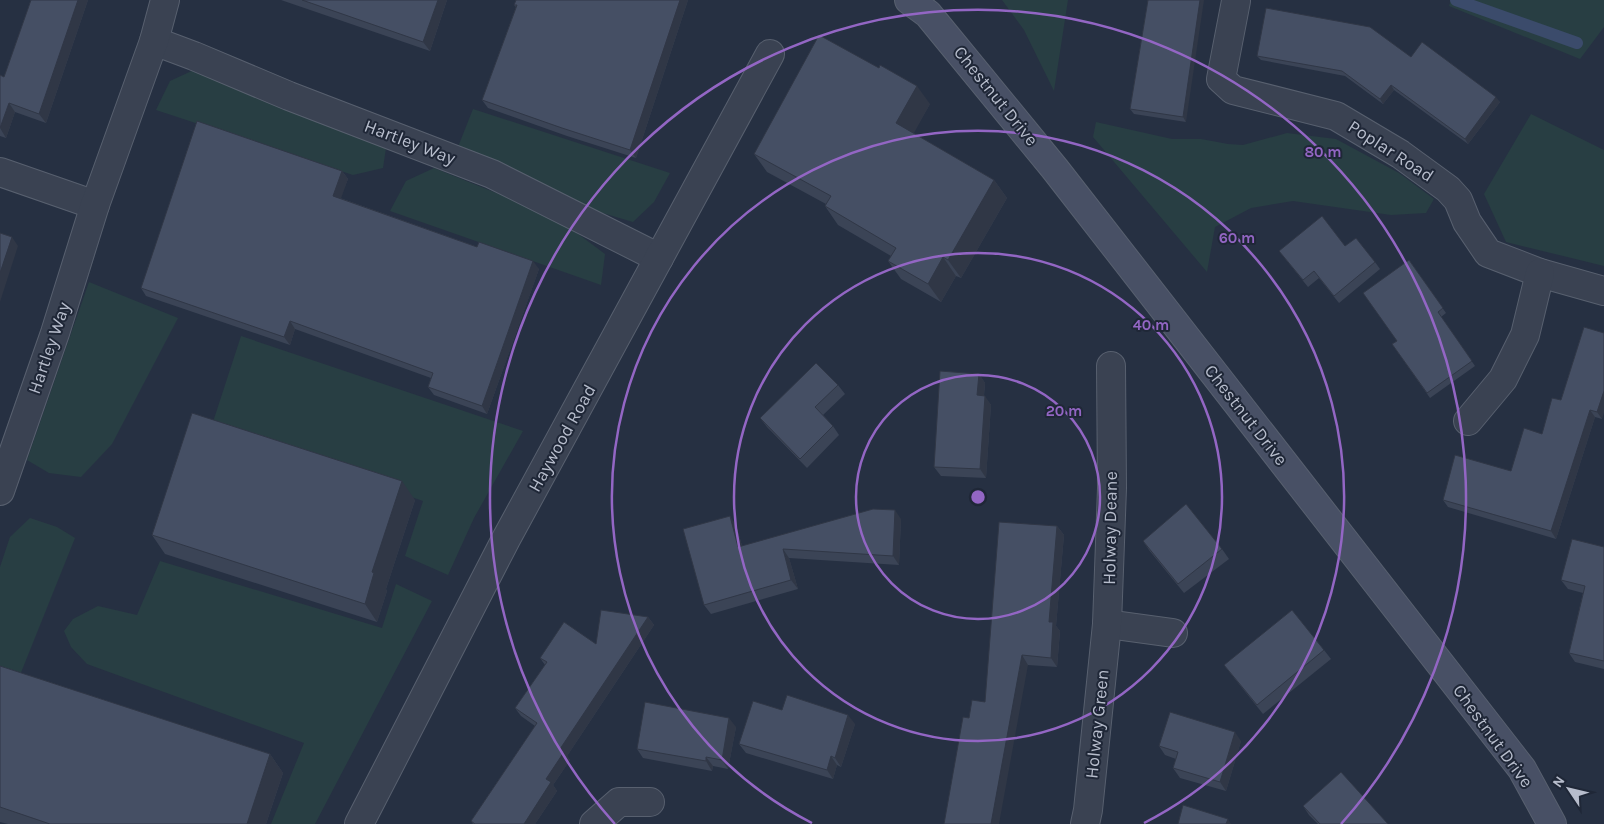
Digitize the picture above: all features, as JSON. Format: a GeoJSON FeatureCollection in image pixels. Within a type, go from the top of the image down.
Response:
{"type":"FeatureCollection","features":[{"type":"Feature","properties":{"kind":"street","name":"Hartley Way"},"geometry":{"type":"LineString","coordinates":[[0,491],[55,333],[95,205],[154,42],[165,0]]}},
{"type":"Feature","properties":{"kind":"street","name":"Poplar Road"},"geometry":{"type":"LineString","coordinates":[[1236,1],[1221,79],[1233,90],[1336,116],[1344,120],[1400,154],[1448,189],[1458,200],[1467,222],[1488,253],[1540,272],[1604,291]]}},
{"type":"Feature","properties":{"kind":"street","name":"Chestnut Drive"},"geometry":{"type":"LineString","coordinates":[[920,5],[1055,169],[1522,769],[1552,824]]}},
{"type":"Feature","properties":{"kind":"street","name":"Hartley Way"},"geometry":{"type":"LineString","coordinates":[[154,42],[194,56],[289,96],[492,174],[659,258]]}},
{"type":"Feature","properties":{"kind":"street","name":"Haywood Road"},"geometry":{"type":"LineString","coordinates":[[359,824],[506,539],[770,54]]}},
{"type":"Feature","properties":{"kind":"street"},"geometry":{"type":"LineString","coordinates":[[0,172],[95,205]]}},
{"type":"Feature","properties":{"kind":"street"},"geometry":{"type":"LineString","coordinates":[[1468,421],[1503,379],[1525,335],[1540,272]]}},
{"type":"Feature","properties":{"kind":"street","name":"Holway Deane"},"geometry":{"type":"LineString","coordinates":[[1107,624],[1112,488],[1111,366]]}},
{"type":"Feature","properties":{"kind":"street"},"geometry":{"type":"LineString","coordinates":[[1107,624],[1172,633]]}},
{"type":"Feature","properties":{"kind":"street","name":"Holway Green"},"geometry":{"type":"LineString","coordinates":[[1085,824],[1107,624]]}},
{"type":"Feature","properties":{"kind":"street"},"geometry":{"type":"LineString","coordinates":[[594,824],[619,802],[650,802]]}},
{"type":"Feature","properties":{"kind":"green space"},"geometry":{"type":"Polygon","coordinates":[[[1002,0],[1068,0],[1054,91],[1024,30],[1002,0]]]}},
{"type":"Feature","properties":{"kind":"green space"},"geometry":{"type":"Polygon","coordinates":[[[1451,0],[1604,0],[1604,27],[1580,59],[1449,6],[1451,0]]]}},
{"type":"Feature","properties":{"kind":"green space"},"geometry":{"type":"Polygon","coordinates":[[[196,69],[386,148],[383,168],[353,175],[156,110],[170,81],[196,69]]]}},
{"type":"Feature","properties":{"kind":"green space"},"geometry":{"type":"Polygon","coordinates":[[[473,109],[670,173],[654,202],[633,222],[589,209],[456,152],[473,109]]]}},
{"type":"Feature","properties":{"kind":"green space"},"geometry":{"type":"Polygon","coordinates":[[[1531,114],[1604,150],[1604,266],[1506,242],[1484,194],[1531,114]]]}},
{"type":"Feature","properties":{"kind":"green space"},"geometry":{"type":"Polygon","coordinates":[[[1096,122],[1172,139],[1201,139],[1228,144],[1243,145],[1287,133],[1336,139],[1399,173],[1434,199],[1426,213],[1391,215],[1293,201],[1251,208],[1215,227],[1207,272],[1093,137],[1096,122]]]}},
{"type":"Feature","properties":{"kind":"green space"},"geometry":{"type":"Polygon","coordinates":[[[434,168],[554,216],[605,254],[601,285],[390,211],[406,181],[434,168]]]}},
{"type":"Feature","properties":{"kind":"green space"},"geometry":{"type":"Polygon","coordinates":[[[89,282],[178,318],[112,444],[81,477],[49,473],[27,460],[89,282]]]}},
{"type":"Feature","properties":{"kind":"green space"},"geometry":{"type":"Polygon","coordinates":[[[241,336],[523,431],[474,518],[448,575],[405,556],[423,501],[211,428],[241,336]]]}},
{"type":"Feature","properties":{"kind":"green space"},"geometry":{"type":"Polygon","coordinates":[[[30,518],[57,527],[75,538],[18,680],[0,681],[0,567],[10,537],[30,518]]]}},
{"type":"Feature","properties":{"kind":"green space"},"geometry":{"type":"Polygon","coordinates":[[[160,561],[382,628],[396,584],[432,601],[315,824],[271,824],[304,743],[87,664],[71,647],[64,631],[73,619],[98,606],[137,615],[160,561]]]}},
{"type":"Feature","properties":{"kind":"building"},"geometry":{"type":"Polygon","coordinates":[[[31,0],[78,0],[39,114],[9,103],[0,128],[0,75],[4,77],[31,0]]]}},
{"type":"Feature","properties":{"kind":"building"},"geometry":{"type":"Polygon","coordinates":[[[302,0],[438,0],[423,42],[302,0]]]}},
{"type":"Feature","properties":{"kind":"building"},"geometry":{"type":"Polygon","coordinates":[[[516,0],[680,0],[630,150],[482,100],[517,5],[514,5],[516,0]]]}},
{"type":"Feature","properties":{"kind":"building"},"geometry":{"type":"Polygon","coordinates":[[[1148,0],[1200,0],[1183,117],[1130,109],[1148,0]]]}},
{"type":"Feature","properties":{"kind":"building"},"geometry":{"type":"Polygon","coordinates":[[[1266,8],[1370,27],[1411,57],[1422,42],[1496,97],[1465,139],[1391,85],[1380,99],[1342,71],[1257,56],[1266,8]]]}},
{"type":"Feature","properties":{"kind":"building"},"geometry":{"type":"Polygon","coordinates":[[[819,35],[879,68],[880,65],[917,86],[896,123],[994,180],[948,260],[943,257],[928,284],[888,261],[896,248],[825,206],[831,196],[754,154],[819,35]]]}},
{"type":"Feature","properties":{"kind":"building"},"geometry":{"type":"Polygon","coordinates":[[[197,121],[342,171],[333,196],[477,247],[479,242],[533,261],[482,406],[428,387],[433,373],[290,321],[284,337],[141,288],[197,121]]]}},
{"type":"Feature","properties":{"kind":"building"},"geometry":{"type":"Polygon","coordinates":[[[1322,216],[1345,246],[1356,238],[1375,262],[1334,296],[1314,271],[1303,280],[1279,251],[1322,216]]]}},
{"type":"Feature","properties":{"kind":"building"},"geometry":{"type":"Polygon","coordinates":[[[0,233],[12,237],[0,273],[0,233]]]}},
{"type":"Feature","properties":{"kind":"building"},"geometry":{"type":"Polygon","coordinates":[[[1409,260],[1443,308],[1438,312],[1472,361],[1427,393],[1392,344],[1397,341],[1363,293],[1409,260]]]}},
{"type":"Feature","properties":{"kind":"building"},"geometry":{"type":"Polygon","coordinates":[[[1584,327],[1604,333],[1604,391],[1597,412],[1590,410],[1551,531],[1443,500],[1455,455],[1511,471],[1524,428],[1542,434],[1552,398],[1561,400],[1584,327]]]}},
{"type":"Feature","properties":{"kind":"building"},"geometry":{"type":"Polygon","coordinates":[[[816,363],[838,385],[815,407],[833,426],[800,459],[760,418],[816,363]]]}},
{"type":"Feature","properties":{"kind":"building"},"geometry":{"type":"Polygon","coordinates":[[[940,371],[979,374],[977,395],[985,396],[980,469],[934,467],[940,371]]]}},
{"type":"Feature","properties":{"kind":"building"},"geometry":{"type":"Polygon","coordinates":[[[192,413],[402,481],[372,572],[374,573],[365,604],[152,535],[192,413]]]}},
{"type":"Feature","properties":{"kind":"building"},"geometry":{"type":"Polygon","coordinates":[[[1186,504],[1222,549],[1178,584],[1143,541],[1186,504]]]}},
{"type":"Feature","properties":{"kind":"building"},"geometry":{"type":"Polygon","coordinates":[[[873,509],[895,510],[893,556],[783,549],[791,580],[704,605],[683,529],[730,516],[738,547],[873,509]]]}},
{"type":"Feature","properties":{"kind":"building"},"geometry":{"type":"Polygon","coordinates":[[[999,522],[1057,526],[1049,622],[1053,622],[1051,658],[1022,655],[991,824],[944,824],[963,717],[969,718],[972,700],[985,702],[999,522]]]}},
{"type":"Feature","properties":{"kind":"building"},"geometry":{"type":"Polygon","coordinates":[[[1572,539],[1604,547],[1604,661],[1569,653],[1585,586],[1561,580],[1572,539]]]}},
{"type":"Feature","properties":{"kind":"building"},"geometry":{"type":"Polygon","coordinates":[[[601,610],[648,617],[560,749],[564,752],[546,779],[551,782],[524,824],[475,824],[471,821],[537,723],[515,708],[547,662],[540,658],[564,622],[596,644],[601,610]]]}},
{"type":"Feature","properties":{"kind":"building"},"geometry":{"type":"Polygon","coordinates":[[[1292,610],[1324,650],[1257,705],[1224,665],[1292,610]]]}},
{"type":"Feature","properties":{"kind":"building"},"geometry":{"type":"Polygon","coordinates":[[[0,666],[270,754],[247,824],[50,824],[0,807],[0,666]]]}},
{"type":"Feature","properties":{"kind":"building"},"geometry":{"type":"Polygon","coordinates":[[[787,695],[848,715],[835,758],[831,756],[827,770],[739,744],[753,701],[782,710],[787,695]]]}},
{"type":"Feature","properties":{"kind":"building"},"geometry":{"type":"Polygon","coordinates":[[[645,702],[729,718],[722,760],[706,757],[706,761],[637,749],[645,702]]]}},
{"type":"Feature","properties":{"kind":"building"},"geometry":{"type":"Polygon","coordinates":[[[1170,712],[1235,732],[1220,782],[1173,768],[1178,752],[1159,746],[1170,712]]]}},
{"type":"Feature","properties":{"kind":"building"},"geometry":{"type":"Polygon","coordinates":[[[1341,772],[1388,824],[1320,824],[1303,806],[1341,772]]]}},
{"type":"Feature","properties":{"kind":"building"},"geometry":{"type":"Polygon","coordinates":[[[1183,805],[1228,819],[1226,824],[1178,824],[1183,805]]]}},
{"type":"Feature","properties":{"kind":"waterway"},"geometry":{"type":"LineString","coordinates":[[1456,0],[1577,43]]}}]}
